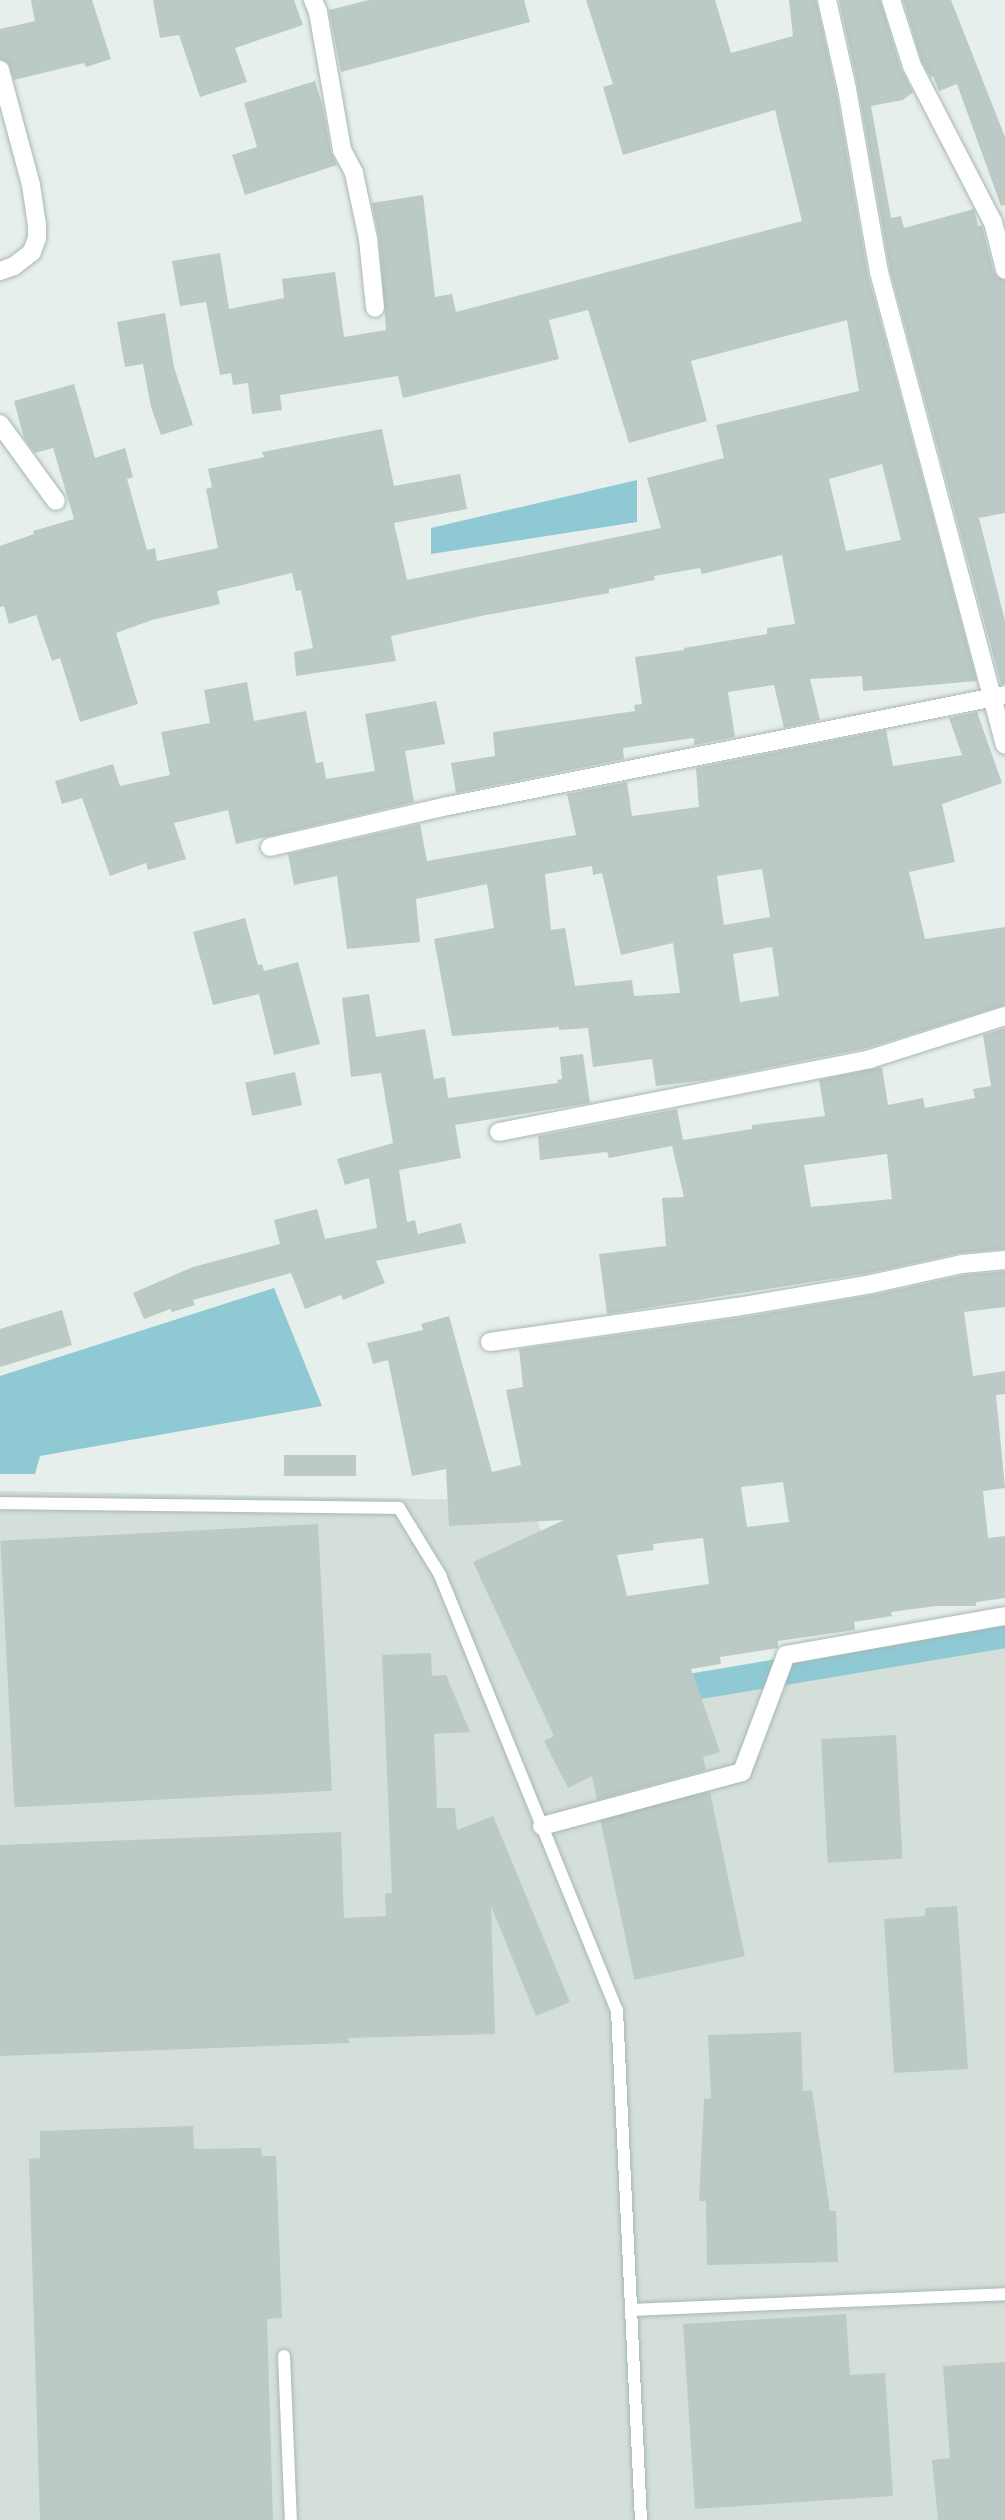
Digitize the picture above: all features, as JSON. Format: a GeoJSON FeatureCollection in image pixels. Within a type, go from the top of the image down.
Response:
{"type":"FeatureCollection","features":[{"type":"Feature","properties":{"kind":"street"},"geometry":{"type":"LineString","coordinates":[[313,0],[318,12],[342,150],[354,173],[368,239],[375,308]]}},
{"type":"Feature","properties":{"kind":"street"},"geometry":{"type":"LineString","coordinates":[[827,0],[846,89],[879,272],[999,696],[1005,744]]}},
{"type":"Feature","properties":{"kind":"street"},"geometry":{"type":"LineString","coordinates":[[891,0],[912,66],[993,222],[1005,269]]}},
{"type":"Feature","properties":{"kind":"street"},"geometry":{"type":"LineString","coordinates":[[0,70],[31,185],[37,238],[32,252],[14,266],[0,271]]}},
{"type":"Feature","properties":{"kind":"street"},"geometry":{"type":"LineString","coordinates":[[0,423],[56,501]]}},
{"type":"Feature","properties":{"kind":"street"},"geometry":{"type":"LineString","coordinates":[[270,847],[448,806],[999,696]]}},
{"type":"Feature","properties":{"kind":"street"},"geometry":{"type":"LineString","coordinates":[[499,1132],[870,1059],[1005,1016]]}},
{"type":"Feature","properties":{"kind":"street"},"geometry":{"type":"LineString","coordinates":[[490,1342],[737,1307],[871,1284],[962,1264],[1005,1260]]}},
{"type":"Feature","properties":{"kind":"street"},"geometry":{"type":"LineString","coordinates":[[542,1826],[742,1772],[786,1655],[1005,1616]]}},
{"type":"Feature","properties":{"kind":"lane"},"geometry":{"type":"LineString","coordinates":[[0,1503],[399,1508],[440,1575],[617,2010],[641,2520]]}},
{"type":"Feature","properties":{"kind":"lane"},"geometry":{"type":"LineString","coordinates":[[631,2310],[1005,2294]]}},
{"type":"Feature","properties":{"kind":"lane"},"geometry":{"type":"LineString","coordinates":[[284,2356],[291,2520]]}},
{"type":"Feature","properties":{"kind":"shaded area"},"geometry":{"type":"Polygon","coordinates":[[[0,1491],[532,1501],[597,1723],[756,1687],[1005,1642],[1005,2520],[0,2520],[0,1491]]]}},
{"type":"Feature","properties":{"kind":"water"},"geometry":{"type":"Polygon","coordinates":[[[637,480],[637,522],[431,554],[431,528],[637,480]]]}},
{"type":"Feature","properties":{"kind":"water"},"geometry":{"type":"Polygon","coordinates":[[[274,1288],[322,1406],[40,1456],[35,1474],[0,1474],[0,1376],[274,1288]]]}},
{"type":"Feature","properties":{"kind":"building"},"geometry":{"type":"Polygon","coordinates":[[[31,0],[92,0],[111,59],[86,67],[84,63],[14,80],[8,63],[0,59],[0,29],[35,21],[31,0]]]}},
{"type":"Feature","properties":{"kind":"building"},"geometry":{"type":"Polygon","coordinates":[[[153,0],[294,0],[303,25],[235,48],[247,82],[200,97],[179,35],[160,38],[153,0]]]}},
{"type":"Feature","properties":{"kind":"building"},"geometry":{"type":"Polygon","coordinates":[[[369,0],[524,0],[530,22],[341,72],[329,10],[369,0]]]}},
{"type":"Feature","properties":{"kind":"building"},"geometry":{"type":"Polygon","coordinates":[[[586,0],[715,0],[731,53],[793,36],[789,0],[816,0],[836,91],[868,275],[977,681],[863,691],[862,676],[810,679],[820,720],[784,728],[774,685],[728,692],[735,737],[694,745],[694,738],[623,748],[624,759],[456,793],[451,763],[495,756],[493,732],[635,711],[634,705],[642,704],[635,657],[767,634],[767,628],[795,624],[782,555],[702,574],[700,568],[654,576],[655,580],[609,589],[609,593],[486,615],[391,636],[396,661],[296,676],[294,652],[313,648],[301,590],[296,591],[292,573],[217,591],[220,604],[152,620],[116,633],[138,704],[80,722],[60,658],[52,661],[36,615],[9,624],[4,606],[0,607],[0,546],[34,534],[33,531],[74,519],[53,448],[35,453],[24,438],[14,401],[74,384],[95,458],[125,448],[133,477],[127,479],[147,550],[155,548],[157,561],[218,548],[206,489],[212,487],[208,469],[264,457],[262,452],[382,429],[394,486],[460,474],[467,509],[394,523],[407,580],[661,528],[647,478],[724,458],[716,425],[859,391],[847,320],[691,361],[707,421],[629,443],[588,310],[549,320],[559,359],[403,398],[398,376],[280,395],[282,410],[252,414],[248,383],[233,385],[231,373],[220,375],[206,302],[180,306],[172,261],[220,253],[229,309],[284,298],[282,279],[335,272],[344,337],[386,330],[379,238],[372,203],[423,195],[435,297],[452,294],[456,312],[802,221],[775,110],[623,155],[603,87],[613,84],[586,0]],[[882,464],[829,479],[846,551],[901,540],[882,464]]]}},
{"type":"Feature","properties":{"kind":"building"},"geometry":{"type":"Polygon","coordinates":[[[839,0],[880,0],[901,69],[913,92],[903,100],[871,106],[891,218],[901,216],[904,228],[974,209],[978,226],[982,226],[994,272],[997,277],[1005,280],[1005,513],[979,518],[1005,621],[1005,684],[1001,684],[890,270],[858,87],[839,0]]]}},
{"type":"Feature","properties":{"kind":"building"},"geometry":{"type":"Polygon","coordinates":[[[903,0],[951,0],[1005,137],[1005,205],[1001,206],[957,84],[939,91],[933,76],[931,78],[922,62],[903,0]]]}},
{"type":"Feature","properties":{"kind":"building"},"geometry":{"type":"Polygon","coordinates":[[[315,81],[323,107],[331,152],[337,165],[245,195],[232,155],[257,147],[244,103],[315,81]]]}},
{"type":"Feature","properties":{"kind":"building"},"geometry":{"type":"Polygon","coordinates":[[[165,313],[174,367],[193,425],[161,435],[151,407],[143,364],[125,367],[117,322],[165,313]]]}},
{"type":"Feature","properties":{"kind":"building"},"geometry":{"type":"Polygon","coordinates":[[[247,682],[254,721],[306,711],[316,763],[323,762],[326,779],[375,771],[365,714],[436,701],[445,744],[405,751],[414,802],[236,844],[228,810],[174,823],[186,859],[148,870],[146,863],[110,876],[82,798],[62,804],[55,781],[113,764],[120,786],[170,775],[161,732],[210,723],[204,690],[247,682]]]}},
{"type":"Feature","properties":{"kind":"building"},"geometry":{"type":"Polygon","coordinates":[[[977,712],[1002,783],[942,804],[955,862],[909,872],[925,939],[1005,927],[1005,1005],[867,1048],[706,1080],[656,1086],[652,1059],[593,1067],[588,1028],[559,1030],[559,1027],[452,1036],[434,939],[494,928],[487,884],[416,899],[420,942],[347,949],[337,876],[294,885],[288,854],[420,824],[427,861],[576,835],[567,794],[627,782],[632,816],[699,807],[696,768],[886,730],[893,766],[962,755],[949,718],[977,712]],[[592,866],[545,874],[551,930],[565,928],[575,986],[632,980],[634,996],[680,993],[673,943],[621,955],[602,873],[593,875],[592,866]],[[762,869],[717,876],[724,925],[770,917],[762,869]],[[772,947],[733,954],[740,1002],[779,996],[772,947]]]}},
{"type":"Feature","properties":{"kind":"building"},"geometry":{"type":"Polygon","coordinates":[[[245,918],[258,965],[262,964],[264,971],[298,962],[320,1044],[274,1055],[259,994],[213,1005],[193,932],[245,918]]]}},
{"type":"Feature","properties":{"kind":"building"},"geometry":{"type":"Polygon","coordinates":[[[369,994],[376,1037],[425,1029],[434,1079],[445,1077],[448,1098],[558,1083],[557,1080],[562,1079],[560,1057],[583,1054],[590,1103],[455,1125],[461,1158],[399,1170],[407,1222],[415,1220],[418,1234],[461,1223],[466,1243],[376,1261],[385,1283],[343,1300],[341,1295],[305,1309],[291,1273],[193,1300],[195,1305],[172,1312],[170,1309],[144,1319],[133,1293],[193,1267],[280,1244],[274,1220],[317,1209],[325,1239],[377,1228],[369,1178],[345,1185],[337,1159],[393,1143],[381,1073],[351,1077],[342,998],[369,994]]]}},
{"type":"Feature","properties":{"kind":"building"},"geometry":{"type":"Polygon","coordinates":[[[1005,1028],[1005,1249],[960,1253],[869,1273],[607,1314],[599,1254],[666,1246],[662,1198],[684,1197],[672,1146],[609,1158],[607,1152],[540,1160],[538,1136],[677,1109],[683,1140],[752,1129],[752,1125],[825,1116],[819,1080],[882,1067],[888,1105],[923,1098],[925,1108],[975,1098],[973,1089],[991,1086],[983,1035],[1005,1028]],[[887,1154],[804,1165],[811,1207],[892,1199],[887,1154]]]}},
{"type":"Feature","properties":{"kind":"building"},"geometry":{"type":"Polygon","coordinates":[[[295,1072],[302,1105],[252,1116],[245,1083],[295,1072]]]}},
{"type":"Feature","properties":{"kind":"building"},"geometry":{"type":"Polygon","coordinates":[[[1005,1271],[1005,1307],[964,1312],[973,1376],[1005,1371],[1005,1394],[996,1395],[1005,1488],[983,1491],[988,1538],[1005,1536],[1005,1598],[976,1602],[976,1606],[936,1606],[891,1612],[892,1616],[854,1622],[855,1630],[778,1641],[778,1648],[720,1657],[721,1664],[691,1669],[720,1752],[703,1757],[706,1770],[597,1800],[592,1776],[568,1788],[544,1741],[554,1736],[473,1562],[564,1520],[449,1526],[446,1469],[412,1476],[388,1360],[373,1364],[367,1343],[423,1330],[421,1324],[449,1316],[492,1472],[521,1465],[506,1390],[523,1387],[519,1349],[739,1318],[873,1295],[964,1275],[1005,1271]],[[783,1482],[741,1487],[747,1527],[789,1522],[783,1482]],[[703,1538],[653,1544],[654,1550],[617,1555],[627,1596],[709,1584],[703,1538]]]}},
{"type":"Feature","properties":{"kind":"building"},"geometry":{"type":"Polygon","coordinates":[[[62,1310],[72,1345],[0,1367],[0,1329],[62,1310]]]}},
{"type":"Feature","properties":{"kind":"building"},"geometry":{"type":"Polygon","coordinates":[[[284,1455],[356,1455],[356,1476],[284,1476],[284,1455]]]}},
{"type":"Feature","properties":{"kind":"building"},"geometry":{"type":"Polygon","coordinates":[[[318,1524],[332,1791],[14,1807],[0,1541],[318,1524]]]}},
{"type":"Feature","properties":{"kind":"building"},"geometry":{"type":"Polygon","coordinates":[[[431,1653],[432,1676],[446,1675],[470,1732],[434,1734],[437,1808],[455,1808],[457,1830],[493,1816],[570,2002],[536,2016],[491,1906],[495,2034],[348,2038],[349,2043],[0,2056],[0,1845],[341,1832],[344,1918],[386,1916],[385,1894],[392,1893],[382,1655],[431,1653]]]}},
{"type":"Feature","properties":{"kind":"building"},"geometry":{"type":"Polygon","coordinates":[[[896,1735],[902,1859],[828,1863],[821,1739],[896,1735]]]}},
{"type":"Feature","properties":{"kind":"building"},"geometry":{"type":"Polygon","coordinates":[[[710,1792],[745,1956],[634,1980],[599,1815],[710,1792]]]}},
{"type":"Feature","properties":{"kind":"building"},"geometry":{"type":"Polygon","coordinates":[[[957,1906],[968,2069],[894,2073],[884,1919],[925,1916],[925,1908],[957,1906]]]}},
{"type":"Feature","properties":{"kind":"building"},"geometry":{"type":"Polygon","coordinates":[[[801,2032],[803,2091],[812,2090],[830,2211],[836,2211],[838,2262],[707,2265],[706,2201],[699,2201],[704,2099],[711,2098],[708,2035],[801,2032]]]}},
{"type":"Feature","properties":{"kind":"building"},"geometry":{"type":"Polygon","coordinates":[[[193,2126],[194,2149],[261,2148],[262,2156],[276,2156],[282,2318],[267,2319],[273,2520],[40,2520],[29,2159],[40,2158],[40,2131],[193,2126]]]}},
{"type":"Feature","properties":{"kind":"building"},"geometry":{"type":"Polygon","coordinates":[[[846,2314],[850,2375],[885,2373],[893,2496],[695,2509],[683,2324],[846,2314]]]}},
{"type":"Feature","properties":{"kind":"building"},"geometry":{"type":"Polygon","coordinates":[[[1005,2362],[1005,2520],[938,2520],[932,2460],[950,2458],[943,2366],[1005,2362]]]}},
{"type":"Feature","properties":{"kind":"waterway"},"geometry":{"type":"LineString","coordinates":[[670,1690],[1005,1634]]}}]}
